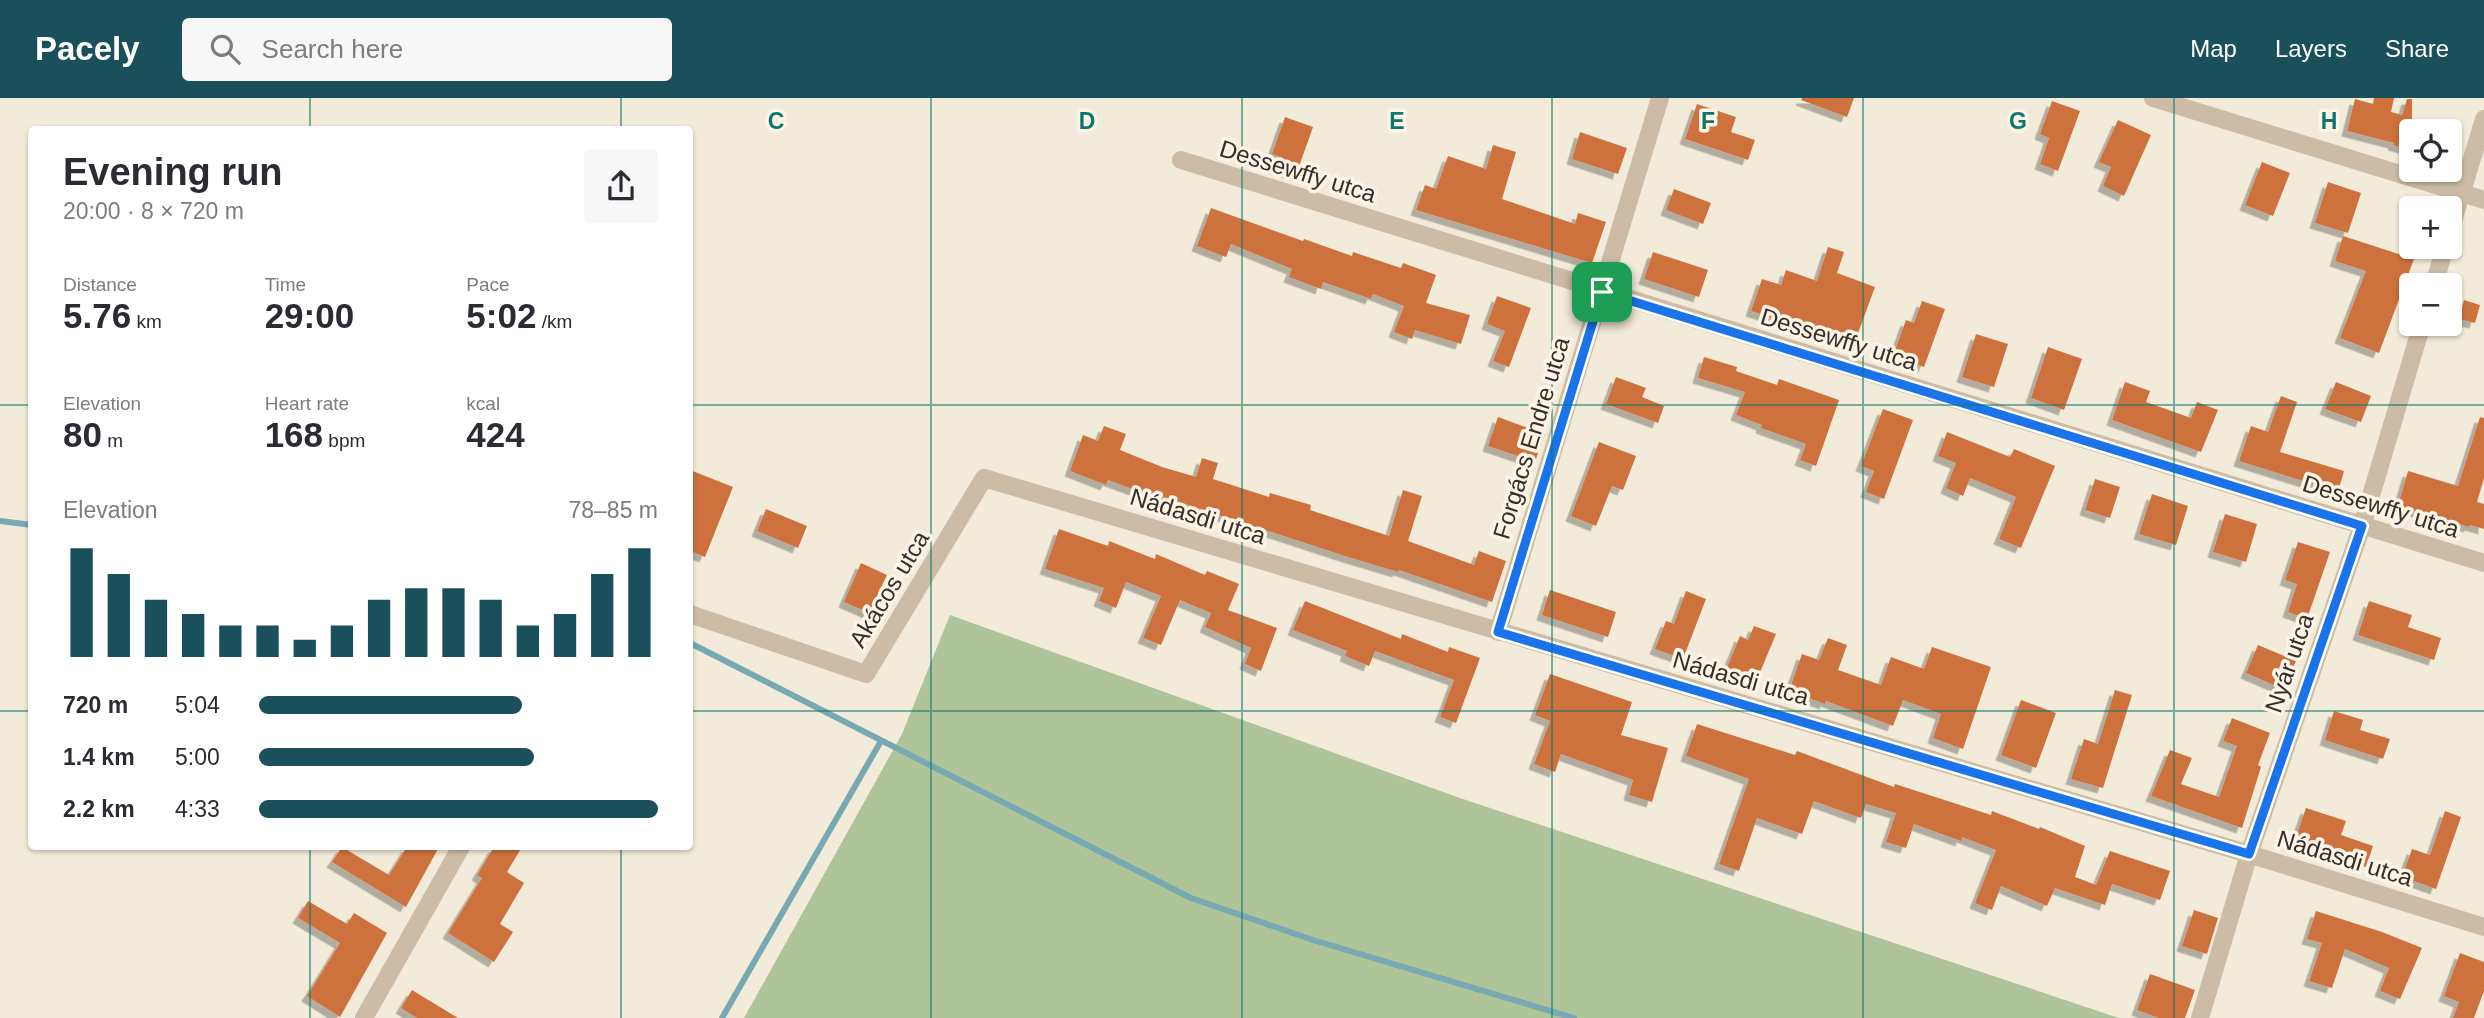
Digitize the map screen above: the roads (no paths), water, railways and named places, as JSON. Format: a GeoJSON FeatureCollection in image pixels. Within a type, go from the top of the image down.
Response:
{"type":"FeatureCollection","features":[{"type":"Feature","properties":{"kind":"street","name":"Forgács Endre utca"},"geometry":{"type":"LineString","coordinates":[[1498,632],[1660,98]]}},
{"type":"Feature","properties":{"kind":"street"},"geometry":{"type":"LineString","coordinates":[[2153,98],[2484,201]]}},
{"type":"Feature","properties":{"kind":"street"},"geometry":{"type":"LineString","coordinates":[[2460,196],[2484,119]]}},
{"type":"Feature","properties":{"kind":"street","name":"Dessewffy utca"},"geometry":{"type":"LineString","coordinates":[[1181,160],[2484,563]]}},
{"type":"Feature","properties":{"kind":"street","name":"Nyár utca"},"geometry":{"type":"LineString","coordinates":[[2200,1018],[2249,854],[2362,526],[2418,336]]}},
{"type":"Feature","properties":{"kind":"street","name":"Nádasdi utca"},"geometry":{"type":"LineString","coordinates":[[984,478],[2249,854],[2484,927]]}},
{"type":"Feature","properties":{"kind":"street","name":"Akácos utca"},"geometry":{"type":"LineString","coordinates":[[693,615],[866,674],[984,478]]}},
{"type":"Feature","properties":{"kind":"street"},"geometry":{"type":"LineString","coordinates":[[364,1018],[459,850]]}},
{"type":"Feature","properties":{"kind":"waterway"},"geometry":{"type":"LineString","coordinates":[[0,521],[28,524]]}},
{"type":"Feature","properties":{"kind":"waterway"},"geometry":{"type":"LineString","coordinates":[[693,645],[1191,898],[1313,940],[1574,1018]]}},
{"type":"Feature","properties":{"kind":"waterway"},"geometry":{"type":"LineString","coordinates":[[722,1018],[881,741]]}}]}
